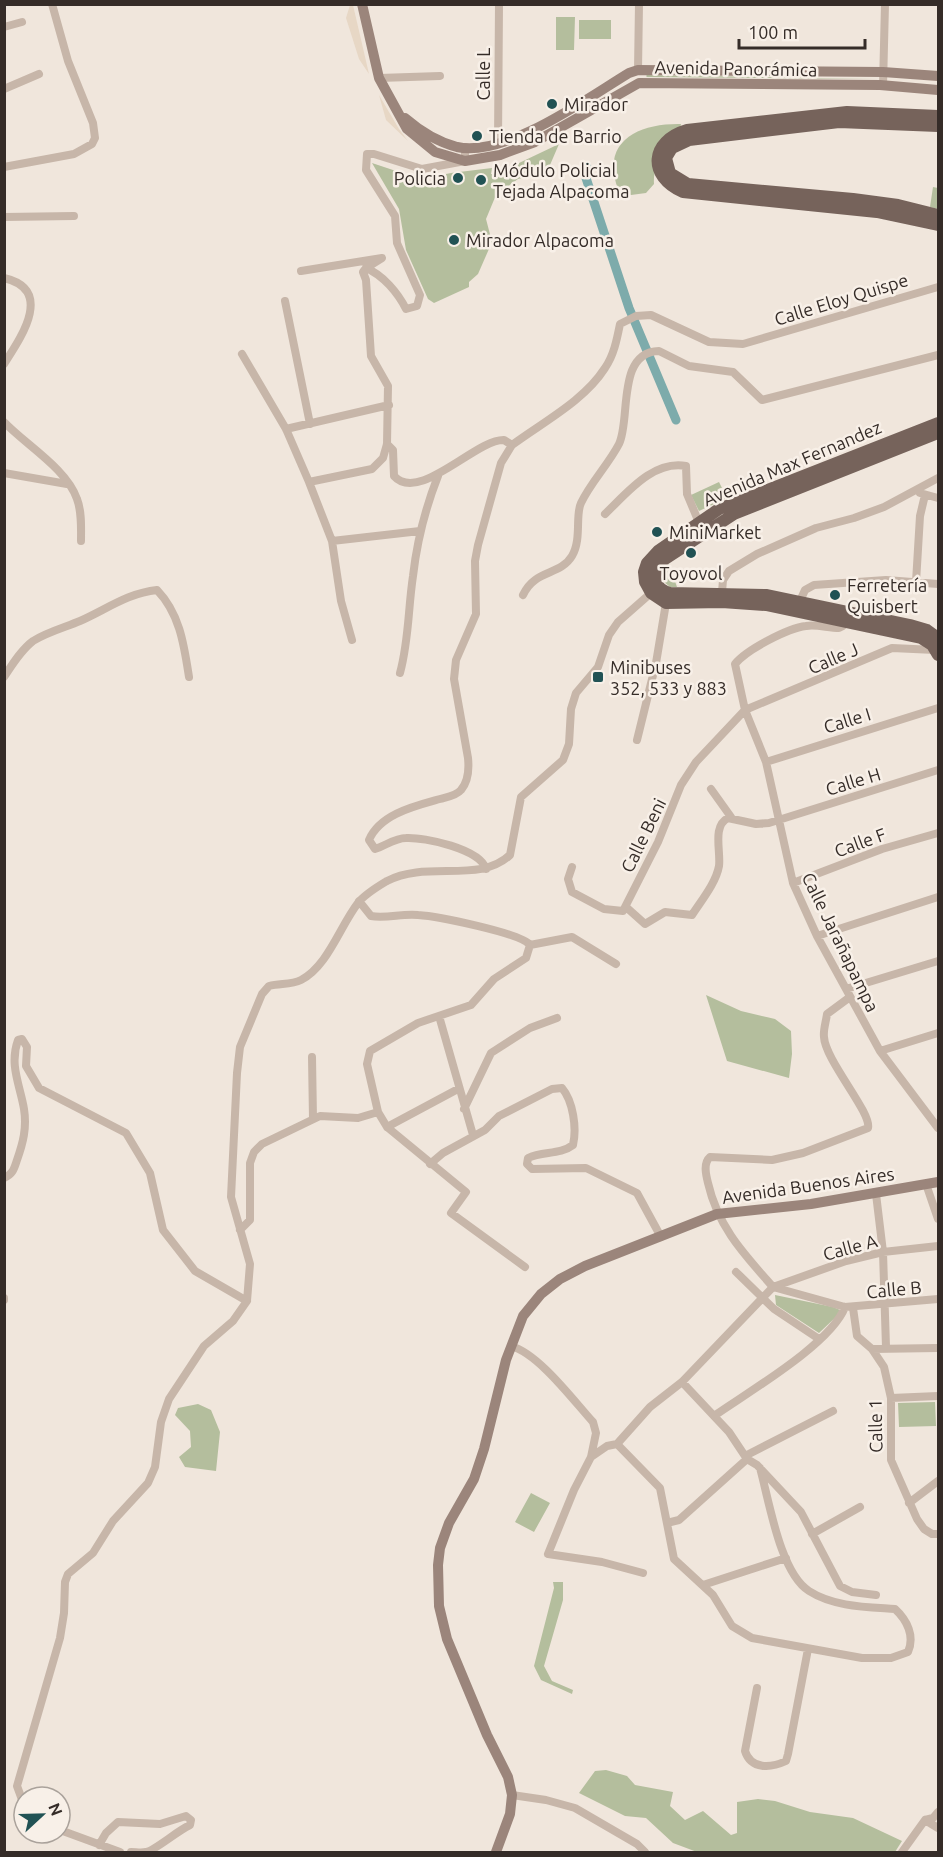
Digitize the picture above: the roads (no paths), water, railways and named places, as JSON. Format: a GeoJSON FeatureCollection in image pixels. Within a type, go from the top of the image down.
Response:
{"type":"FeatureCollection","features":[{"type":"Feature","properties":{"kind":"main road","name":"Avenida Panorámica"},"geometry":{"type":"LineString","coordinates":[[362,4],[379,78],[407,129],[420,142],[442,155],[465,161],[500,155],[556,133],[639,83],[884,86],[939,90]]}},
{"type":"Feature","properties":{"kind":"main road","name":"Avenida Panorámica"},"geometry":{"type":"LineString","coordinates":[[465,147],[498,144],[550,121],[629,73],[638,70],[883,72],[939,76]]}},
{"type":"Feature","properties":{"kind":"main road"},"geometry":{"type":"LineString","coordinates":[[638,70],[639,83]]}},
{"type":"Feature","properties":{"kind":"main road"},"geometry":{"type":"LineString","coordinates":[[401,115],[425,134],[459,147],[465,147]]}},
{"type":"Feature","properties":{"kind":"main road"},"geometry":{"type":"LineString","coordinates":[[939,116],[848,117],[703,137],[677,144],[668,153],[667,168],[680,181],[734,193],[810,194],[911,213],[939,215]]}},
{"type":"Feature","properties":{"kind":"main road"},"geometry":{"type":"LineString","coordinates":[[848,117],[939,126]]}},
{"type":"Feature","properties":{"kind":"main road"},"geometry":{"type":"LineString","coordinates":[[498,144],[500,155]]}},
{"type":"Feature","properties":{"kind":"main road"},"geometry":{"type":"LineString","coordinates":[[911,213],[939,225]]}},
{"type":"Feature","properties":{"kind":"main road","name":"Avenida Max Fernandez"},"geometry":{"type":"LineString","coordinates":[[701,527],[719,509],[939,423]]}},
{"type":"Feature","properties":{"kind":"main road","name":"Avenida Max Fernandez"},"geometry":{"type":"LineString","coordinates":[[655,590],[644,577],[647,563],[658,551],[701,527],[939,433]]}},
{"type":"Feature","properties":{"kind":"main road"},"geometry":{"type":"LineString","coordinates":[[655,590],[670,594],[722,597]]}},
{"type":"Feature","properties":{"kind":"main road"},"geometry":{"type":"LineString","coordinates":[[655,590],[666,603],[767,595],[799,606],[842,615],[921,638],[938,647]]}},
{"type":"Feature","properties":{"kind":"main road","name":"Avenida Buenos Aires"},"geometry":{"type":"LineString","coordinates":[[496,1852],[510,1814],[512,1795],[508,1777],[483,1726],[447,1639],[437,1581],[440,1548],[449,1523],[474,1479],[511,1346],[523,1316],[542,1294],[560,1279],[585,1266],[717,1214],[876,1194],[939,1182]]}},
{"type":"Feature","properties":{"kind":"street"},"geometry":{"type":"LineString","coordinates":[[4,167],[74,154],[85,149],[95,138],[93,123],[68,61],[52,4]]}},
{"type":"Feature","properties":{"kind":"street","name":"Calle L"},"geometry":{"type":"LineString","coordinates":[[498,144],[499,4]]}},
{"type":"Feature","properties":{"kind":"street"},"geometry":{"type":"LineString","coordinates":[[638,70],[639,4]]}},
{"type":"Feature","properties":{"kind":"street"},"geometry":{"type":"LineString","coordinates":[[884,86],[885,4]]}},
{"type":"Feature","properties":{"kind":"street"},"geometry":{"type":"LineString","coordinates":[[4,27],[22,22]]}},
{"type":"Feature","properties":{"kind":"street"},"geometry":{"type":"LineString","coordinates":[[4,89],[39,74]]}},
{"type":"Feature","properties":{"kind":"street"},"geometry":{"type":"LineString","coordinates":[[379,78],[440,76]]}},
{"type":"Feature","properties":{"kind":"street"},"geometry":{"type":"LineString","coordinates":[[366,268],[380,275],[399,295],[406,309],[417,306],[420,295],[397,243],[395,216],[366,170],[367,154],[422,169],[465,161],[465,147]]}},
{"type":"Feature","properties":{"kind":"street"},"geometry":{"type":"LineString","coordinates":[[4,218],[74,216]]}},
{"type":"Feature","properties":{"kind":"street"},"geometry":{"type":"LineString","coordinates":[[301,271],[382,258],[363,272],[366,280],[371,356],[388,387],[389,405],[387,444],[383,458],[372,469],[309,482]]}},
{"type":"Feature","properties":{"kind":"street"},"geometry":{"type":"LineString","coordinates":[[4,278],[13,280],[25,291],[31,313],[29,322],[4,364]]}},
{"type":"Feature","properties":{"kind":"street","name":"Calle Eloy Quispe"},"geometry":{"type":"LineString","coordinates":[[512,446],[579,396],[595,381],[614,352],[620,324],[636,316],[643,314],[661,319],[709,342],[722,345],[753,342],[939,287]]}},
{"type":"Feature","properties":{"kind":"street"},"geometry":{"type":"LineString","coordinates":[[285,301],[310,424]]}},
{"type":"Feature","properties":{"kind":"street"},"geometry":{"type":"LineString","coordinates":[[523,595],[534,579],[565,564],[572,556],[579,533],[580,505],[619,444],[627,387],[637,361],[644,355],[653,351],[668,353],[689,366],[733,372],[762,400],[772,400],[939,355]]}},
{"type":"Feature","properties":{"kind":"street"},"geometry":{"type":"LineString","coordinates":[[242,354],[286,429],[332,541],[341,601],[352,640]]}},
{"type":"Feature","properties":{"kind":"street"},"geometry":{"type":"LineString","coordinates":[[286,429],[389,405]]}},
{"type":"Feature","properties":{"kind":"street"},"geometry":{"type":"LineString","coordinates":[[4,422],[26,444],[56,468],[77,498],[81,541]]}},
{"type":"Feature","properties":{"kind":"street"},"geometry":{"type":"LineString","coordinates":[[387,444],[393,450],[394,477],[399,481],[409,483],[438,476],[493,441],[504,440],[512,446],[501,463],[478,545],[475,561],[476,614],[456,660],[454,679],[469,770],[464,785],[454,795],[417,806],[387,819],[373,831],[369,840],[375,849],[405,838],[428,839],[477,857],[486,869]]}},
{"type":"Feature","properties":{"kind":"street"},"geometry":{"type":"LineString","coordinates":[[605,514],[646,476],[675,464],[686,466],[687,494],[701,527]]}},
{"type":"Feature","properties":{"kind":"street"},"geometry":{"type":"LineString","coordinates":[[4,473],[67,484]]}},
{"type":"Feature","properties":{"kind":"street"},"geometry":{"type":"LineString","coordinates":[[400,673],[408,638],[412,578],[420,531],[438,476]]}},
{"type":"Feature","properties":{"kind":"street"},"geometry":{"type":"LineString","coordinates":[[722,597],[723,580],[729,571],[757,554],[816,528],[885,507],[939,478]]}},
{"type":"Feature","properties":{"kind":"street"},"geometry":{"type":"LineString","coordinates":[[913,490],[939,498]]}},
{"type":"Feature","properties":{"kind":"street"},"geometry":{"type":"LineString","coordinates":[[916,582],[920,516],[925,495]]}},
{"type":"Feature","properties":{"kind":"street"},"geometry":{"type":"LineString","coordinates":[[332,541],[420,531]]}},
{"type":"Feature","properties":{"kind":"street"},"geometry":{"type":"LineString","coordinates":[[799,606],[805,590],[814,585],[886,580],[939,584]]}},
{"type":"Feature","properties":{"kind":"street"},"geometry":{"type":"LineString","coordinates":[[4,677],[14,661],[33,641],[96,614],[119,600],[139,592],[157,590],[171,604],[183,641],[189,677]]}},
{"type":"Feature","properties":{"kind":"street"},"geometry":{"type":"LineString","coordinates":[[17,1785],[60,1638],[65,1582],[68,1574],[93,1553],[113,1521],[148,1483],[155,1467],[161,1422],[169,1399],[204,1346],[233,1321],[246,1302],[250,1264],[231,1197],[240,1047],[266,989],[273,985],[296,982],[313,971],[359,901],[386,882],[415,872],[486,869],[495,867],[510,855],[521,797],[563,760],[570,744],[571,709],[576,693],[598,667],[609,635],[618,622],[655,590]]}},
{"type":"Feature","properties":{"kind":"street"},"geometry":{"type":"LineString","coordinates":[[637,740],[656,663],[666,603]]}},
{"type":"Feature","properties":{"kind":"street","name":"Calle Jarañapampa"},"geometry":{"type":"LineString","coordinates":[[842,615],[843,626],[839,628],[805,626],[748,650],[735,664],[745,710],[766,762],[777,820],[793,883],[817,936],[880,1050],[939,1128]]}},
{"type":"Feature","properties":{"kind":"street","name":"Calle J"},"geometry":{"type":"LineString","coordinates":[[745,710],[892,648],[938,647]]}},
{"type":"Feature","properties":{"kind":"street","name":"Calle I"},"geometry":{"type":"LineString","coordinates":[[766,762],[939,708]]}},
{"type":"Feature","properties":{"kind":"street","name":"Calle Beni"},"geometry":{"type":"LineString","coordinates":[[626,907],[676,803],[681,785],[696,762],[745,710]]}},
{"type":"Feature","properties":{"kind":"street","name":"Calle H"},"geometry":{"type":"LineString","coordinates":[[731,817],[756,824],[777,820],[939,770]]}},
{"type":"Feature","properties":{"kind":"street"},"geometry":{"type":"LineString","coordinates":[[572,867],[568,879],[572,892],[604,909],[620,911],[626,907],[645,924],[650,923],[664,912],[692,915],[718,868],[718,835],[721,824],[731,817],[711,789]]}},
{"type":"Feature","properties":{"kind":"street","name":"Calle F"},"geometry":{"type":"LineString","coordinates":[[793,883],[882,849],[939,833]]}},
{"type":"Feature","properties":{"kind":"street"},"geometry":{"type":"LineString","coordinates":[[817,936],[939,897]]}},
{"type":"Feature","properties":{"kind":"street"},"geometry":{"type":"LineString","coordinates":[[359,901],[371,916],[420,915],[465,923],[520,937],[530,945],[572,937],[616,964]]}},
{"type":"Feature","properties":{"kind":"street"},"geometry":{"type":"LineString","coordinates":[[525,1266],[451,1213],[466,1192],[387,1127],[378,1112],[367,1064],[370,1051],[418,1023],[476,1001],[487,984],[526,958],[530,945]]}},
{"type":"Feature","properties":{"kind":"street"},"geometry":{"type":"LineString","coordinates":[[714,1416],[770,1380],[819,1339],[849,1307],[773,1287],[734,1243],[717,1214],[706,1177],[705,1163],[710,1157],[772,1160],[803,1153],[868,1128],[868,1117],[855,1101],[824,1039],[827,1014],[848,993],[939,961]]}},
{"type":"Feature","properties":{"kind":"street"},"geometry":{"type":"LineString","coordinates":[[439,1016],[472,1135]]}},
{"type":"Feature","properties":{"kind":"street"},"geometry":{"type":"LineString","coordinates":[[464,1108],[491,1053],[530,1028],[557,1018]]}},
{"type":"Feature","properties":{"kind":"street"},"geometry":{"type":"LineString","coordinates":[[880,1050],[939,1033]]}},
{"type":"Feature","properties":{"kind":"street"},"geometry":{"type":"LineString","coordinates":[[4,1178],[13,1173],[24,1140],[24,1109],[14,1068],[16,1045],[18,1040],[22,1039],[27,1047],[27,1066],[39,1088],[126,1132],[150,1173],[164,1230],[195,1271],[246,1302]]}},
{"type":"Feature","properties":{"kind":"street"},"geometry":{"type":"LineString","coordinates":[[312,1057],[313,1119]]}},
{"type":"Feature","properties":{"kind":"street"},"geometry":{"type":"LineString","coordinates":[[430,1164],[435,1158],[472,1135],[485,1130],[499,1116],[552,1089],[562,1088],[568,1095],[575,1134],[573,1144],[561,1151],[528,1158],[527,1164],[532,1169],[586,1168],[637,1193],[660,1237]]}},
{"type":"Feature","properties":{"kind":"street"},"geometry":{"type":"LineString","coordinates":[[387,1127],[458,1089]]}},
{"type":"Feature","properties":{"kind":"street"},"geometry":{"type":"LineString","coordinates":[[240,1230],[250,1220],[250,1163],[254,1152],[262,1144],[313,1119],[330,1115],[358,1118],[378,1112]]}},
{"type":"Feature","properties":{"kind":"street"},"geometry":{"type":"LineString","coordinates":[[926,1184],[939,1219]]}},
{"type":"Feature","properties":{"kind":"street"},"geometry":{"type":"LineString","coordinates":[[876,1194],[883,1252],[886,1347]]}},
{"type":"Feature","properties":{"kind":"street","name":"Calle A"},"geometry":{"type":"LineString","coordinates":[[773,1287],[846,1261],[883,1252],[939,1246]]}},
{"type":"Feature","properties":{"kind":"street"},"geometry":{"type":"LineString","coordinates":[[736,1272],[763,1299],[819,1339]]}},
{"type":"Feature","properties":{"kind":"street"},"geometry":{"type":"LineString","coordinates":[[591,1456],[607,1446],[616,1444],[650,1407],[682,1382],[773,1287]]}},
{"type":"Feature","properties":{"kind":"street","name":"Calle B"},"geometry":{"type":"LineString","coordinates":[[849,1307],[939,1299]]}},
{"type":"Feature","properties":{"kind":"street","name":"Calle 1"},"geometry":{"type":"LineString","coordinates":[[849,1307],[857,1336],[872,1349],[884,1366],[891,1398],[891,1461],[909,1503]]}},
{"type":"Feature","properties":{"kind":"street"},"geometry":{"type":"LineString","coordinates":[[511,1346],[526,1353],[542,1367],[593,1422],[596,1433],[591,1456],[574,1490],[548,1554],[602,1562],[643,1573]]}},
{"type":"Feature","properties":{"kind":"street"},"geometry":{"type":"LineString","coordinates":[[872,1349],[939,1348]]}},
{"type":"Feature","properties":{"kind":"street"},"geometry":{"type":"LineString","coordinates":[[682,1382],[714,1416],[746,1457],[760,1467],[801,1512],[840,1586],[852,1593],[876,1595]]}},
{"type":"Feature","properties":{"kind":"street"},"geometry":{"type":"LineString","coordinates":[[891,1398],[939,1396]]}},
{"type":"Feature","properties":{"kind":"street"},"geometry":{"type":"LineString","coordinates":[[667,1523],[679,1520],[746,1457],[833,1411]]}},
{"type":"Feature","properties":{"kind":"street"},"geometry":{"type":"LineString","coordinates":[[616,1444],[660,1488],[666,1507],[674,1559],[713,1595],[732,1626],[752,1638],[862,1658],[891,1658],[908,1652],[911,1644],[908,1625],[895,1609],[853,1606],[810,1592],[798,1581],[786,1558],[760,1467]]}},
{"type":"Feature","properties":{"kind":"street"},"geometry":{"type":"LineString","coordinates":[[939,1481],[909,1503],[924,1529],[939,1534]]}},
{"type":"Feature","properties":{"kind":"street"},"geometry":{"type":"LineString","coordinates":[[812,1534],[860,1507]]}},
{"type":"Feature","properties":{"kind":"street"},"geometry":{"type":"LineString","coordinates":[[703,1585],[786,1558]]}},
{"type":"Feature","properties":{"kind":"street"},"geometry":{"type":"LineString","coordinates":[[757,1688],[745,1752],[748,1760],[754,1765],[775,1766],[786,1761],[788,1754],[808,1663],[808,1648]]}},
{"type":"Feature","properties":{"kind":"street"},"geometry":{"type":"LineString","coordinates":[[512,1795],[546,1800],[575,1808],[644,1852]]}},
{"type":"Feature","properties":{"kind":"street"},"geometry":{"type":"LineString","coordinates":[[902,1852],[925,1820],[939,1812]]}},
{"type":"Feature","properties":{"kind":"street"},"geometry":{"type":"LineString","coordinates":[[99,1845],[106,1833],[118,1822],[160,1824],[186,1816],[191,1820],[190,1825],[176,1831],[151,1851],[131,1852]]}},
{"type":"Feature","properties":{"kind":"street"},"geometry":{"type":"LineString","coordinates":[[925,1820],[939,1828]]}},
{"type":"Feature","properties":{"kind":"street"},"geometry":{"type":"LineString","coordinates":[[72,1835],[120,1852]]}},
{"type":"Feature","properties":{"kind":"waterway"},"geometry":{"type":"LineString","coordinates":[[587,167],[586,178],[629,308],[676,420]]}},
{"type":"Feature","properties":{"kind":"place","name":"Mirador"},"geometry":{"type":"Point","coordinates":[552,104]}},
{"type":"Feature","properties":{"kind":"place","name":"Tienda de Barrio"},"geometry":{"type":"Point","coordinates":[477,136]}},
{"type":"Feature","properties":{"kind":"place","name":"Policia"},"geometry":{"type":"Point","coordinates":[458,178]}},
{"type":"Feature","properties":{"kind":"place","name":"Módulo Policial Tejada Alpacoma"},"geometry":{"type":"Point","coordinates":[481,180]}},
{"type":"Feature","properties":{"kind":"place","name":"Mirador Alpacoma"},"geometry":{"type":"Point","coordinates":[454,240]}},
{"type":"Feature","properties":{"kind":"place","name":"MiniMarket"},"geometry":{"type":"Point","coordinates":[657,532]}},
{"type":"Feature","properties":{"kind":"place","name":"Toyovol"},"geometry":{"type":"Point","coordinates":[691,553]}},
{"type":"Feature","properties":{"kind":"place","name":"Ferretería Quisbert"},"geometry":{"type":"Point","coordinates":[835,595]}},
{"type":"Feature","properties":{"kind":"place","name":"Minibuses 352, 533 y 883"},"geometry":{"type":"Point","coordinates":[598,677]}}]}
